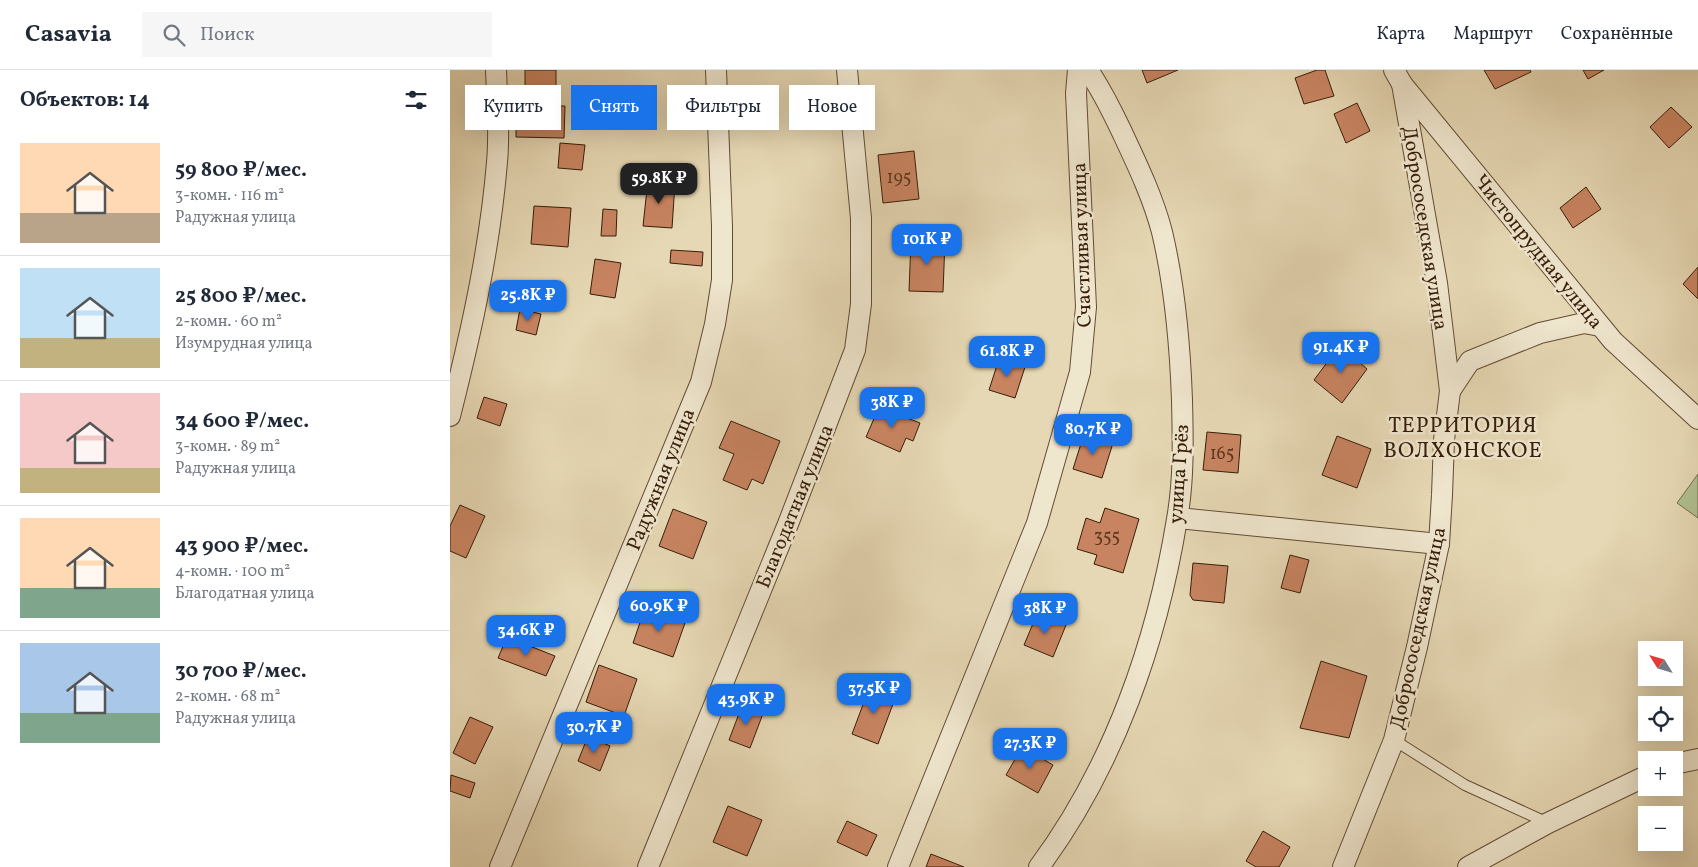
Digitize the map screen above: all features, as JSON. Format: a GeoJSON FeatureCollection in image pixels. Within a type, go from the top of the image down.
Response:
{"type":"FeatureCollection","features":[{"type":"Feature","properties":{"kind":"street"},"geometry":{"type":"LineString","coordinates":[[450,416],[474,323],[489,231],[498,160],[496,70]]}},
{"type":"Feature","properties":{"kind":"street","name":"Радужная улица"},"geometry":{"type":"LineString","coordinates":[[500,867],[701,382],[715,324],[722,280],[722,226],[716,70]]}},
{"type":"Feature","properties":{"kind":"street","name":"Благодатная улица"},"geometry":{"type":"LineString","coordinates":[[648,867],[784,533],[855,350],[861,304],[861,218],[846,70]]}},
{"type":"Feature","properties":{"kind":"street","name":"Счастливая улица"},"geometry":{"type":"LineString","coordinates":[[898,867],[1038,523],[1080,372],[1086,307],[1079,188],[1076,93],[1078,70]]}},
{"type":"Feature","properties":{"kind":"street","name":"улица Грёз"},"geometry":{"type":"LineString","coordinates":[[1039,867],[1089,788],[1137,684],[1178,518],[1184,451],[1180,357],[1174,294],[1161,230],[1137,163],[1099,86],[1088,70]]}},
{"type":"Feature","properties":{"kind":"street","name":"Чистопрудная улица"},"geometry":{"type":"LineString","coordinates":[[1398,77],[1613,341],[1698,419]]}},
{"type":"Feature","properties":{"kind":"street","name":"Добрососедская улица"},"geometry":{"type":"LineString","coordinates":[[1343,867],[1394,740],[1417,647],[1439,544],[1444,440],[1450,391],[1437,283],[1398,77]]}},
{"type":"Feature","properties":{"kind":"street"},"geometry":{"type":"LineString","coordinates":[[1450,391],[1470,361],[1540,333],[1584,323],[1600,326]]}},
{"type":"Feature","properties":{"kind":"street"},"geometry":{"type":"LineString","coordinates":[[1178,518],[1439,544]]}},
{"type":"Feature","properties":{"kind":"street"},"geometry":{"type":"LineString","coordinates":[[1683,762],[1698,759]]}},
{"type":"Feature","properties":{"kind":"street"},"geometry":{"type":"LineString","coordinates":[[1468,867],[1548,823],[1638,780]]}},
{"type":"Feature","properties":{"kind":"lane"},"geometry":{"type":"LineString","coordinates":[[1394,740],[1465,784],[1548,823]]}},
{"type":"Feature","properties":{"kind":"green space"},"geometry":{"type":"Polygon","coordinates":[[[1698,474],[1698,518],[1677,503],[1698,474]]]}},
{"type":"Feature","properties":{"kind":"building"},"geometry":{"type":"Polygon","coordinates":[[[525,70],[556,70],[556,85],[525,85],[525,70]]]}},
{"type":"Feature","properties":{"kind":"building"},"geometry":{"type":"Polygon","coordinates":[[[1142,70],[1178,70],[1147,83],[1142,70]]]}},
{"type":"Feature","properties":{"kind":"building"},"geometry":{"type":"Polygon","coordinates":[[[1317,70],[1325,70],[1334,96],[1304,104],[1295,78],[1317,70]]]}},
{"type":"Feature","properties":{"kind":"building"},"geometry":{"type":"Polygon","coordinates":[[[1484,70],[1530,70],[1531,72],[1495,89],[1484,70]]]}},
{"type":"Feature","properties":{"kind":"building"},"geometry":{"type":"Polygon","coordinates":[[[1583,70],[1604,70],[1588,79],[1583,70]]]}},
{"type":"Feature","properties":{"kind":"building"},"geometry":{"type":"Polygon","coordinates":[[[1357,103],[1370,131],[1346,143],[1334,114],[1357,103]]]}},
{"type":"Feature","properties":{"kind":"building"},"geometry":{"type":"Polygon","coordinates":[[[561,106],[565,106],[564,138],[516,137],[516,130],[561,130],[561,106]]]}},
{"type":"Feature","properties":{"kind":"building"},"geometry":{"type":"Polygon","coordinates":[[[1671,107],[1692,127],[1669,148],[1650,127],[1671,107]]]}},
{"type":"Feature","properties":{"kind":"building"},"geometry":{"type":"Polygon","coordinates":[[[560,143],[585,145],[582,170],[558,168],[560,143]]]}},
{"type":"Feature","properties":{"kind":"building"},"geometry":{"type":"Polygon","coordinates":[[[914,151],[919,199],[883,203],[878,155],[914,151]]]}},
{"type":"Feature","properties":{"kind":"building"},"geometry":{"type":"Polygon","coordinates":[[[648,180],[675,183],[672,228],[643,226],[648,180]]]}},
{"type":"Feature","properties":{"kind":"building"},"geometry":{"type":"Polygon","coordinates":[[[1586,187],[1601,209],[1573,228],[1560,208],[1586,187]]]}},
{"type":"Feature","properties":{"kind":"building"},"geometry":{"type":"Polygon","coordinates":[[[534,206],[571,208],[568,247],[531,244],[534,206]]]}},
{"type":"Feature","properties":{"kind":"building"},"geometry":{"type":"Polygon","coordinates":[[[603,209],[617,210],[616,236],[601,236],[603,209]]]}},
{"type":"Feature","properties":{"kind":"building"},"geometry":{"type":"Polygon","coordinates":[[[911,240],[945,241],[943,292],[909,291],[911,240]]]}},
{"type":"Feature","properties":{"kind":"building"},"geometry":{"type":"Polygon","coordinates":[[[671,250],[703,252],[702,266],[670,263],[671,250]]]}},
{"type":"Feature","properties":{"kind":"building"},"geometry":{"type":"Polygon","coordinates":[[[595,259],[621,263],[615,298],[590,294],[595,259]]]}},
{"type":"Feature","properties":{"kind":"building"},"geometry":{"type":"Polygon","coordinates":[[[1698,267],[1698,299],[1683,284],[1698,267]]]}},
{"type":"Feature","properties":{"kind":"building"},"geometry":{"type":"Polygon","coordinates":[[[520,309],[541,314],[536,335],[516,330],[520,309]]]}},
{"type":"Feature","properties":{"kind":"building"},"geometry":{"type":"Polygon","coordinates":[[[1340,345],[1367,369],[1342,403],[1314,380],[1340,345]]]}},
{"type":"Feature","properties":{"kind":"building"},"geometry":{"type":"Polygon","coordinates":[[[999,359],[1025,367],[1015,398],[989,390],[999,359]]]}},
{"type":"Feature","properties":{"kind":"building"},"geometry":{"type":"Polygon","coordinates":[[[484,397],[507,404],[500,426],[477,418],[484,397]]]}},
{"type":"Feature","properties":{"kind":"building"},"geometry":{"type":"Polygon","coordinates":[[[879,407],[920,423],[913,441],[906,438],[900,452],[866,437],[879,407]]]}},
{"type":"Feature","properties":{"kind":"building"},"geometry":{"type":"Polygon","coordinates":[[[731,421],[780,441],[763,484],[752,479],[747,490],[723,480],[734,454],[719,448],[731,421]]]}},
{"type":"Feature","properties":{"kind":"building"},"geometry":{"type":"Polygon","coordinates":[[[1207,432],[1241,435],[1238,473],[1203,470],[1207,432]]]}},
{"type":"Feature","properties":{"kind":"building"},"geometry":{"type":"Polygon","coordinates":[[[1084,434],[1113,443],[1102,478],[1073,469],[1084,434]]]}},
{"type":"Feature","properties":{"kind":"building"},"geometry":{"type":"Polygon","coordinates":[[[1337,436],[1371,449],[1357,488],[1322,475],[1337,436]]]}},
{"type":"Feature","properties":{"kind":"building"},"geometry":{"type":"Polygon","coordinates":[[[460,505],[485,516],[466,558],[450,551],[450,526],[460,505]]]}},
{"type":"Feature","properties":{"kind":"building"},"geometry":{"type":"Polygon","coordinates":[[[1105,508],[1139,519],[1123,573],[1094,564],[1097,555],[1077,549],[1086,518],[1100,523],[1105,508]]]}},
{"type":"Feature","properties":{"kind":"building"},"geometry":{"type":"Polygon","coordinates":[[[673,509],[707,522],[693,559],[659,546],[673,509]]]}},
{"type":"Feature","properties":{"kind":"building"},"geometry":{"type":"Polygon","coordinates":[[[1290,555],[1309,560],[1300,593],[1281,588],[1290,555]]]}},
{"type":"Feature","properties":{"kind":"building"},"geometry":{"type":"Polygon","coordinates":[[[1193,563],[1228,566],[1224,603],[1193,600],[1190,595],[1193,563]]]}},
{"type":"Feature","properties":{"kind":"building"},"geometry":{"type":"Polygon","coordinates":[[[645,608],[685,623],[673,657],[633,643],[645,608]]]}},
{"type":"Feature","properties":{"kind":"building"},"geometry":{"type":"Polygon","coordinates":[[[1037,614],[1066,625],[1053,657],[1024,645],[1037,614]]]}},
{"type":"Feature","properties":{"kind":"building"},"geometry":{"type":"Polygon","coordinates":[[[507,637],[555,656],[546,676],[498,658],[507,637]]]}},
{"type":"Feature","properties":{"kind":"building"},"geometry":{"type":"Polygon","coordinates":[[[1321,661],[1367,676],[1349,738],[1300,728],[1321,661]]]}},
{"type":"Feature","properties":{"kind":"building"},"geometry":{"type":"Polygon","coordinates":[[[599,665],[637,679],[624,716],[586,702],[599,665]]]}},
{"type":"Feature","properties":{"kind":"building"},"geometry":{"type":"Polygon","coordinates":[[[870,686],[896,696],[878,744],[852,734],[870,686]]]}},
{"type":"Feature","properties":{"kind":"building"},"geometry":{"type":"Polygon","coordinates":[[[743,703],[764,711],[750,748],[729,740],[743,703]]]}},
{"type":"Feature","properties":{"kind":"building"},"geometry":{"type":"Polygon","coordinates":[[[470,717],[493,727],[475,764],[453,753],[470,717]]]}},
{"type":"Feature","properties":{"kind":"building"},"geometry":{"type":"Polygon","coordinates":[[[588,736],[610,746],[600,771],[578,761],[588,736]]]}},
{"type":"Feature","properties":{"kind":"building"},"geometry":{"type":"Polygon","coordinates":[[[1022,747],[1053,765],[1038,793],[1006,775],[1022,747]]]}},
{"type":"Feature","properties":{"kind":"building"},"geometry":{"type":"Polygon","coordinates":[[[451,775],[475,783],[470,798],[450,791],[451,775]]]}},
{"type":"Feature","properties":{"kind":"building"},"geometry":{"type":"Polygon","coordinates":[[[728,806],[762,820],[747,856],[713,842],[728,806]]]}},
{"type":"Feature","properties":{"kind":"building"},"geometry":{"type":"Polygon","coordinates":[[[847,821],[877,835],[867,856],[837,842],[847,821]]]}},
{"type":"Feature","properties":{"kind":"building"},"geometry":{"type":"Polygon","coordinates":[[[1263,831],[1290,847],[1279,867],[1256,867],[1246,861],[1263,831]]]}},
{"type":"Feature","properties":{"kind":"building"},"geometry":{"type":"Polygon","coordinates":[[[931,854],[964,867],[926,867],[931,854]]]}},
{"type":"Feature","properties":{"kind":"district","name":"ТЕРРИТОРИЯ ВОЛХОНСКОЕ"},"geometry":{"type":"Point","coordinates":[1463,436]}}]}
